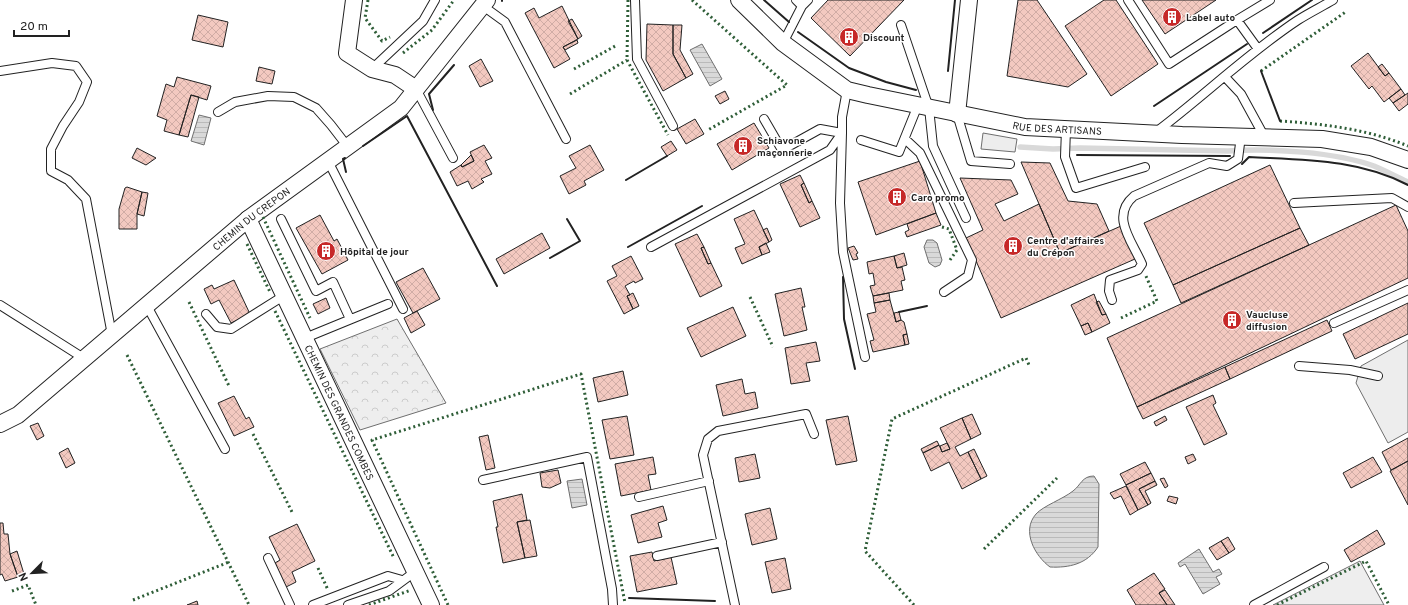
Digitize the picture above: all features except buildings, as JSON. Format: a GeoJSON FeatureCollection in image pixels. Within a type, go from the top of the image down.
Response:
{"type":"FeatureCollection","features":[{"type":"Feature","properties":{"kind":"street"},"geometry":{"type":"LineString","coordinates":[[354,0],[347,53],[372,69],[395,75],[416,89]]}},
{"type":"Feature","properties":{"kind":"street","name":"RUE DES ARTISANS"},"geometry":{"type":"LineString","coordinates":[[739,0],[783,43],[847,90],[1025,127],[1154,134],[1322,138],[1370,147],[1408,160]]}},
{"type":"Feature","properties":{"kind":"street"},"geometry":{"type":"LineString","coordinates":[[957,114],[969,0]]}},
{"type":"Feature","properties":{"kind":"street","name":"CHEMIN DU CREPON"},"geometry":{"type":"LineString","coordinates":[[0,424],[18,415],[248,219],[401,108],[485,3]]}},
{"type":"Feature","properties":{"kind":"street","name":"CHEMIN DES GRANDES COMBES"},"geometry":{"type":"LineString","coordinates":[[248,219],[416,570],[431,605]]}},
{"type":"Feature","properties":{"kind":"lane"},"geometry":{"type":"LineString","coordinates":[[372,69],[422,21],[435,0]]}},
{"type":"Feature","properties":{"kind":"lane"},"geometry":{"type":"LineString","coordinates":[[635,0],[637,59],[672,126]]}},
{"type":"Feature","properties":{"kind":"lane"},"geometry":{"type":"LineString","coordinates":[[1128,0],[1169,64],[1270,0]]}},
{"type":"Feature","properties":{"kind":"lane"},"geometry":{"type":"LineString","coordinates":[[1154,134],[1258,49],[1298,20],[1333,0]]}},
{"type":"Feature","properties":{"kind":"lane"},"geometry":{"type":"LineString","coordinates":[[783,43],[802,2]]}},
{"type":"Feature","properties":{"kind":"lane"},"geometry":{"type":"LineString","coordinates":[[485,3],[504,22],[566,139]]}},
{"type":"Feature","properties":{"kind":"lane"},"geometry":{"type":"LineString","coordinates":[[1237,20],[1258,49]]}},
{"type":"Feature","properties":{"kind":"lane"},"geometry":{"type":"LineString","coordinates":[[901,25],[924,106],[933,146],[966,218]]}},
{"type":"Feature","properties":{"kind":"lane"},"geometry":{"type":"LineString","coordinates":[[0,71],[52,63],[76,66],[87,82],[79,102],[63,126],[51,149],[52,171],[68,180],[86,200],[112,335]]}},
{"type":"Feature","properties":{"kind":"lane"},"geometry":{"type":"LineString","coordinates":[[1224,77],[1241,94],[1264,136]]}},
{"type":"Feature","properties":{"kind":"lane"},"geometry":{"type":"LineString","coordinates":[[416,89],[453,158]]}},
{"type":"Feature","properties":{"kind":"lane"},"geometry":{"type":"LineString","coordinates":[[847,90],[842,117],[840,203],[843,252],[865,357]]}},
{"type":"Feature","properties":{"kind":"lane"},"geometry":{"type":"LineString","coordinates":[[218,112],[235,102],[268,96],[294,96],[316,108],[348,147]]}},
{"type":"Feature","properties":{"kind":"lane"},"geometry":{"type":"LineString","coordinates":[[861,140],[899,152],[924,106]]}},
{"type":"Feature","properties":{"kind":"lane"},"geometry":{"type":"LineString","coordinates":[[957,114],[971,162],[1010,164]]}},
{"type":"Feature","properties":{"kind":"lane"},"geometry":{"type":"LineString","coordinates":[[764,119],[782,150],[820,129],[842,133]]}},
{"type":"Feature","properties":{"kind":"lane"},"geometry":{"type":"LineString","coordinates":[[1066,129],[1065,156],[1076,188],[1145,167]]}},
{"type":"Feature","properties":{"kind":"lane"},"geometry":{"type":"LineString","coordinates":[[651,247],[830,150],[842,133]]}},
{"type":"Feature","properties":{"kind":"lane"},"geometry":{"type":"LineString","coordinates":[[1112,300],[1109,291],[1110,280],[1138,270],[1142,264],[1122,220],[1125,203],[1134,196],[1209,163],[1227,166],[1238,159],[1241,136]]}},
{"type":"Feature","properties":{"kind":"lane"},"geometry":{"type":"LineString","coordinates":[[905,139],[920,153],[972,260],[968,276],[944,292]]}},
{"type":"Feature","properties":{"kind":"lane"},"geometry":{"type":"LineString","coordinates":[[328,161],[403,309]]}},
{"type":"Feature","properties":{"kind":"lane"},"geometry":{"type":"LineString","coordinates":[[1294,203],[1392,198],[1408,207]]}},
{"type":"Feature","properties":{"kind":"lane"},"geometry":{"type":"LineString","coordinates":[[281,219],[316,291],[333,282],[350,319]]}},
{"type":"Feature","properties":{"kind":"lane"},"geometry":{"type":"LineString","coordinates":[[1334,323],[1408,290]]}},
{"type":"Feature","properties":{"kind":"lane"},"geometry":{"type":"LineString","coordinates":[[206,314],[217,327],[231,329],[285,296]]}},
{"type":"Feature","properties":{"kind":"lane"},"geometry":{"type":"LineString","coordinates":[[305,338],[388,304]]}},
{"type":"Feature","properties":{"kind":"lane"},"geometry":{"type":"LineString","coordinates":[[0,305],[85,359]]}},
{"type":"Feature","properties":{"kind":"lane"},"geometry":{"type":"LineString","coordinates":[[147,306],[225,449]]}},
{"type":"Feature","properties":{"kind":"lane"},"geometry":{"type":"LineString","coordinates":[[1299,366],[1350,370],[1378,376]]}},
{"type":"Feature","properties":{"kind":"lane"},"geometry":{"type":"LineString","coordinates":[[735,605],[703,455],[708,439],[718,432],[806,414],[814,434]]}},
{"type":"Feature","properties":{"kind":"lane"},"geometry":{"type":"LineString","coordinates":[[483,480],[587,457],[612,589],[613,605]]}},
{"type":"Feature","properties":{"kind":"lane"},"geometry":{"type":"LineString","coordinates":[[639,497],[709,482]]}},
{"type":"Feature","properties":{"kind":"lane"},"geometry":{"type":"LineString","coordinates":[[657,556],[722,542]]}},
{"type":"Feature","properties":{"kind":"lane"},"geometry":{"type":"LineString","coordinates":[[268,558],[290,605]]}},
{"type":"Feature","properties":{"kind":"lane"},"geometry":{"type":"LineString","coordinates":[[1254,605],[1324,567]]}},
{"type":"Feature","properties":{"kind":"lane"},"geometry":{"type":"LineString","coordinates":[[348,605],[389,590],[416,570]]}},
{"type":"Feature","properties":{"kind":"lane"},"geometry":{"type":"LineString","coordinates":[[313,605],[388,576],[402,580]]}},
{"type":"Feature","properties":{"kind":"green space"},"geometry":{"type":"Polygon","coordinates":[[[397,319],[446,403],[360,430],[320,349],[397,319]]]}},
{"type":"Feature","properties":{"kind":"green space"},"geometry":{"type":"Polygon","coordinates":[[[1360,561],[1384,605],[1273,605],[1360,561]]]}},
{"type":"Feature","properties":{"kind":"shaded area"},"geometry":{"type":"Polygon","coordinates":[[[702,44],[722,79],[710,86],[690,50],[702,44]]]}},
{"type":"Feature","properties":{"kind":"shaded area"},"geometry":{"type":"Polygon","coordinates":[[[199,115],[211,118],[204,145],[191,141],[199,115]]]}},
{"type":"Feature","properties":{"kind":"shaded area"},"geometry":{"type":"Polygon","coordinates":[[[983,133],[1017,139],[1015,152],[981,149],[983,133]]]}},
{"type":"Feature","properties":{"kind":"shaded area"},"geometry":{"type":"Polygon","coordinates":[[[927,240],[933,240],[937,243],[942,260],[940,265],[935,267],[929,263],[924,247],[927,240]]]}},
{"type":"Feature","properties":{"kind":"shaded area"},"geometry":{"type":"Polygon","coordinates":[[[1408,340],[1408,432],[1388,443],[1356,383],[1361,366],[1408,340]]]}},
{"type":"Feature","properties":{"kind":"shaded area"},"geometry":{"type":"Polygon","coordinates":[[[1090,476],[1094,476],[1099,484],[1098,547],[1094,553],[1077,564],[1064,567],[1050,567],[1039,556],[1032,543],[1030,528],[1032,521],[1039,511],[1069,494],[1076,489],[1082,481],[1090,476]]]}},
{"type":"Feature","properties":{"kind":"shaded area"},"geometry":{"type":"Polygon","coordinates":[[[582,479],[587,505],[572,508],[567,481],[582,479]]]}},
{"type":"Feature","properties":{"kind":"shaded area"},"geometry":{"type":"Polygon","coordinates":[[[1199,549],[1213,572],[1219,569],[1222,574],[1216,577],[1220,584],[1203,594],[1185,564],[1180,567],[1178,563],[1199,549]]]}},
{"type":"Feature","properties":{"kind":"waterway"},"geometry":{"type":"LineString","coordinates":[[1020,147],[1053,149],[1263,150],[1302,152],[1341,157],[1358,161],[1374,166],[1408,182]]}},
{"type":"Feature","properties":{"kind":"hedge"},"geometry":{"type":"LineString","coordinates":[[368,0],[365,18],[382,41],[390,37]]}},
{"type":"Feature","properties":{"kind":"hedge"},"geometry":{"type":"LineString","coordinates":[[403,53],[432,30],[454,0]]}},
{"type":"Feature","properties":{"kind":"hedge"},"geometry":{"type":"LineString","coordinates":[[628,0],[627,60],[668,135]]}},
{"type":"Feature","properties":{"kind":"hedge"},"geometry":{"type":"LineString","coordinates":[[692,0],[787,85],[708,130]]}},
{"type":"Feature","properties":{"kind":"hedge"},"geometry":{"type":"LineString","coordinates":[[1261,71],[1347,11]]}},
{"type":"Feature","properties":{"kind":"hedge"},"geometry":{"type":"LineString","coordinates":[[574,69],[617,45]]}},
{"type":"Feature","properties":{"kind":"hedge"},"geometry":{"type":"LineString","coordinates":[[570,94],[627,60]]}},
{"type":"Feature","properties":{"kind":"hedge"},"geometry":{"type":"LineString","coordinates":[[1280,121],[1361,131],[1408,146]]}},
{"type":"Feature","properties":{"kind":"hedge"},"geometry":{"type":"LineString","coordinates":[[263,217],[310,318]]}},
{"type":"Feature","properties":{"kind":"hedge"},"geometry":{"type":"LineString","coordinates":[[942,227],[949,229],[957,250],[950,260]]}},
{"type":"Feature","properties":{"kind":"hedge"},"geometry":{"type":"LineString","coordinates":[[247,244],[270,292]]}},
{"type":"Feature","properties":{"kind":"hedge"},"geometry":{"type":"LineString","coordinates":[[1121,318],[1157,301],[1145,274]]}},
{"type":"Feature","properties":{"kind":"hedge"},"geometry":{"type":"LineString","coordinates":[[750,297],[773,347]]}},
{"type":"Feature","properties":{"kind":"hedge"},"geometry":{"type":"LineString","coordinates":[[189,302],[229,386]]}},
{"type":"Feature","properties":{"kind":"hedge"},"geometry":{"type":"LineString","coordinates":[[275,311],[394,558]]}},
{"type":"Feature","properties":{"kind":"hedge"},"geometry":{"type":"LineString","coordinates":[[127,355],[249,605]]}},
{"type":"Feature","properties":{"kind":"hedge"},"geometry":{"type":"LineString","coordinates":[[914,605],[865,551],[892,419],[1026,358],[1029,365]]}},
{"type":"Feature","properties":{"kind":"hedge"},"geometry":{"type":"LineString","coordinates":[[448,605],[372,440],[581,374],[625,603]]}},
{"type":"Feature","properties":{"kind":"hedge"},"geometry":{"type":"LineString","coordinates":[[253,434],[292,512]]}},
{"type":"Feature","properties":{"kind":"hedge"},"geometry":{"type":"LineString","coordinates":[[984,549],[1057,478]]}},
{"type":"Feature","properties":{"kind":"hedge"},"geometry":{"type":"LineString","coordinates":[[1277,605],[1366,561],[1389,605]]}},
{"type":"Feature","properties":{"kind":"hedge"},"geometry":{"type":"LineString","coordinates":[[133,600],[229,562]]}},
{"type":"Feature","properties":{"kind":"hedge"},"geometry":{"type":"LineString","coordinates":[[318,568],[328,590]]}},
{"type":"Feature","properties":{"kind":"hedge"},"geometry":{"type":"LineString","coordinates":[[12,591],[28,585],[36,605]]}},
{"type":"Feature","properties":{"kind":"hedge"},"geometry":{"type":"LineString","coordinates":[[369,605],[411,590]]}},
{"type":"Feature","properties":{"kind":"wall"},"geometry":{"type":"LineString","coordinates":[[764,0],[789,22]]}},
{"type":"Feature","properties":{"kind":"wall"},"geometry":{"type":"LineString","coordinates":[[948,71],[955,0]]}},
{"type":"Feature","properties":{"kind":"wall"},"geometry":{"type":"LineString","coordinates":[[1263,33],[1312,0]]}},
{"type":"Feature","properties":{"kind":"wall"},"geometry":{"type":"LineString","coordinates":[[798,32],[849,68],[886,82],[916,90]]}},
{"type":"Feature","properties":{"kind":"wall"},"geometry":{"type":"LineString","coordinates":[[1154,106],[1247,44]]}},
{"type":"Feature","properties":{"kind":"wall"},"geometry":{"type":"LineString","coordinates":[[433,110],[429,94],[454,65]]}},
{"type":"Feature","properties":{"kind":"wall"},"geometry":{"type":"LineString","coordinates":[[1261,71],[1280,121]]}},
{"type":"Feature","properties":{"kind":"wall"},"geometry":{"type":"LineString","coordinates":[[363,146],[407,116],[497,286]]}},
{"type":"Feature","properties":{"kind":"wall"},"geometry":{"type":"LineString","coordinates":[[1077,155],[1230,156]]}},
{"type":"Feature","properties":{"kind":"wall"},"geometry":{"type":"LineString","coordinates":[[626,180],[667,156]]}},
{"type":"Feature","properties":{"kind":"wall"},"geometry":{"type":"LineString","coordinates":[[1242,164],[1249,157],[1331,162],[1370,170],[1389,176],[1408,185]]}},
{"type":"Feature","properties":{"kind":"wall"},"geometry":{"type":"LineString","coordinates":[[345,158],[343,159],[346,172]]}},
{"type":"Feature","properties":{"kind":"wall"},"geometry":{"type":"LineString","coordinates":[[628,247],[702,206]]}},
{"type":"Feature","properties":{"kind":"wall"},"geometry":{"type":"LineString","coordinates":[[550,258],[580,241],[567,219]]}},
{"type":"Feature","properties":{"kind":"wall"},"geometry":{"type":"LineString","coordinates":[[843,277],[844,319],[855,369]]}},
{"type":"Feature","properties":{"kind":"wall"},"geometry":{"type":"LineString","coordinates":[[899,312],[927,306]]}},
{"type":"Feature","properties":{"kind":"wall"},"geometry":{"type":"LineString","coordinates":[[629,598],[715,601]]}},
{"type":"Feature","properties":{"kind":"place","name":"Label auto"},"geometry":{"type":"Point","coordinates":[1172,17]}},
{"type":"Feature","properties":{"kind":"place","name":"Discount"},"geometry":{"type":"Point","coordinates":[849,37]}},
{"type":"Feature","properties":{"kind":"place","name":"Schiavone maçonnerie"},"geometry":{"type":"Point","coordinates":[743,146]}},
{"type":"Feature","properties":{"kind":"place","name":"Caro promo"},"geometry":{"type":"Point","coordinates":[897,197]}},
{"type":"Feature","properties":{"kind":"place","name":"Centre d'affaires du Crépon"},"geometry":{"type":"Point","coordinates":[1013,246]}},
{"type":"Feature","properties":{"kind":"place","name":"Hôpital de jour"},"geometry":{"type":"Point","coordinates":[326,251]}},
{"type":"Feature","properties":{"kind":"place","name":"Vaucluse diffusion"},"geometry":{"type":"Point","coordinates":[1232,320]}}]}
